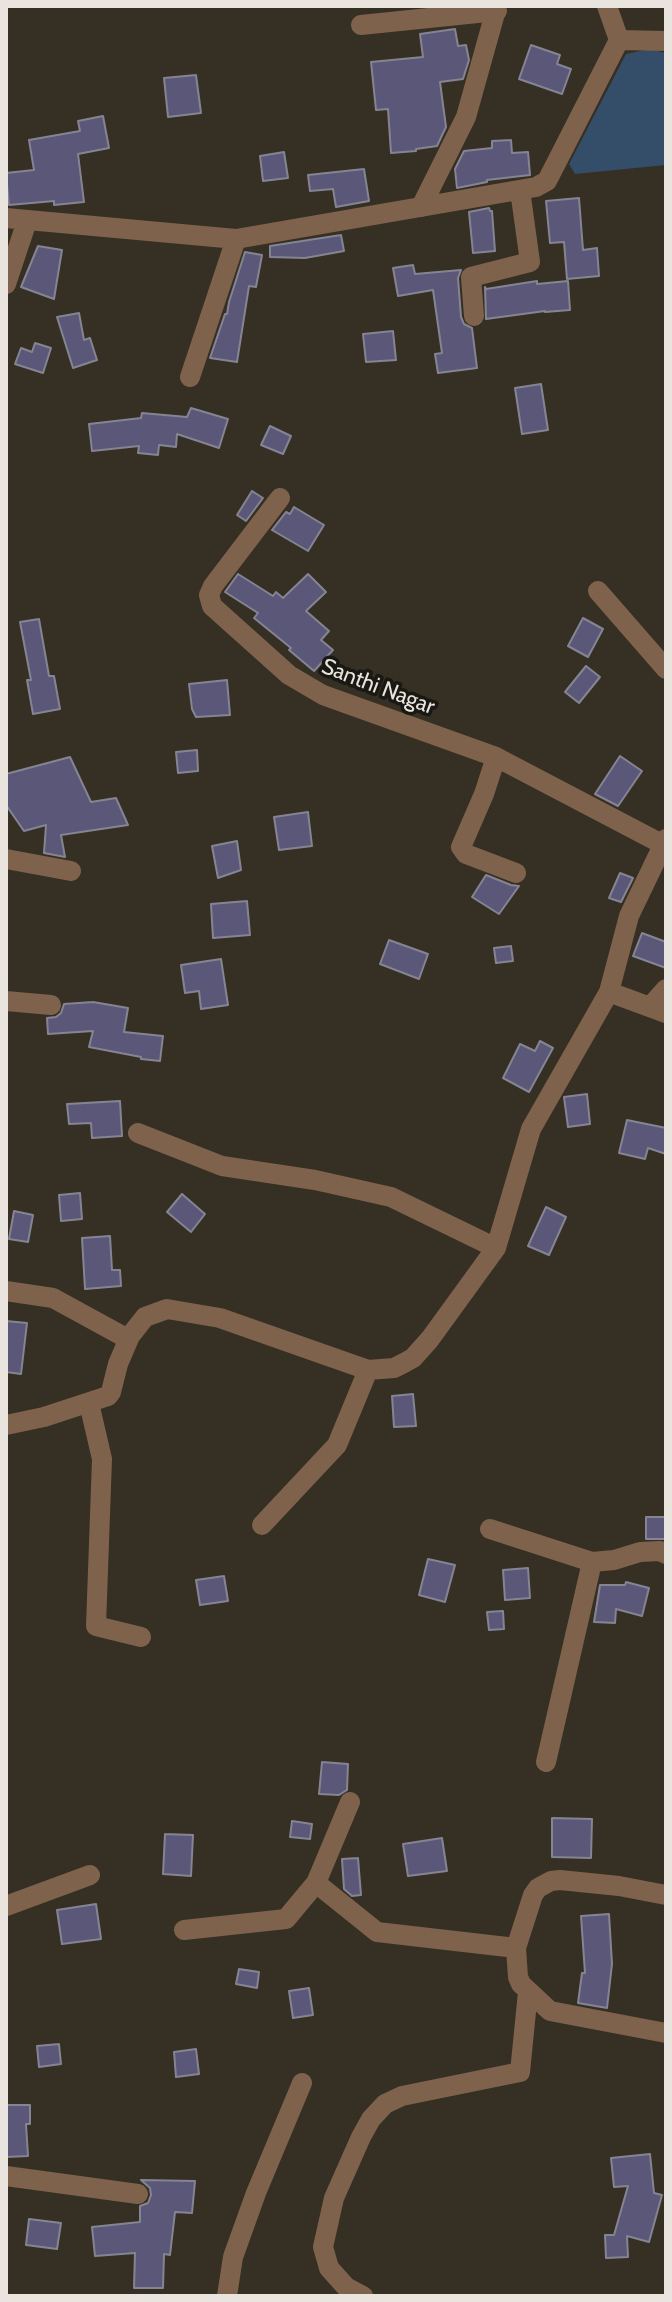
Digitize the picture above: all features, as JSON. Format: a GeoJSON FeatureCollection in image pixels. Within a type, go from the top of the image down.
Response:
{"type":"FeatureCollection","features":[{"type":"Feature","properties":{"kind":"street"},"geometry":{"type":"LineString","coordinates":[[6,284],[16,219],[236,239],[536,187],[547,181],[619,40],[607,6]]}},
{"type":"Feature","properties":{"kind":"street"},"geometry":{"type":"LineString","coordinates":[[361,25],[497,9],[466,117],[421,207]]}},
{"type":"Feature","properties":{"kind":"street"},"geometry":{"type":"LineString","coordinates":[[619,40],[666,41]]}},
{"type":"Feature","properties":{"kind":"street"},"geometry":{"type":"LineString","coordinates":[[474,316],[471,277],[530,262],[520,190]]}},
{"type":"Feature","properties":{"kind":"street"},"geometry":{"type":"LineString","coordinates":[[190,377],[236,239]]}},
{"type":"Feature","properties":{"kind":"street","name":"Santhi Nagar"},"geometry":{"type":"LineString","coordinates":[[280,498],[209,595],[212,606],[289,675],[323,695],[496,757],[664,841]]}},
{"type":"Feature","properties":{"kind":"street"},"geometry":{"type":"LineString","coordinates":[[598,591],[666,669]]}},
{"type":"Feature","properties":{"kind":"street"},"geometry":{"type":"LineString","coordinates":[[496,757],[461,847],[466,854],[516,873]]}},
{"type":"Feature","properties":{"kind":"street"},"geometry":{"type":"LineString","coordinates":[[6,1425],[103,1399],[111,1392],[128,1339],[145,1317],[167,1309],[220,1318],[368,1370],[394,1368],[413,1358],[496,1248],[531,1129],[609,992],[629,916],[664,841]]}},
{"type":"Feature","properties":{"kind":"street"},"geometry":{"type":"LineString","coordinates":[[6,859],[71,871]]}},
{"type":"Feature","properties":{"kind":"street"},"geometry":{"type":"LineString","coordinates":[[609,992],[658,1010],[666,989]]}},
{"type":"Feature","properties":{"kind":"street"},"geometry":{"type":"LineString","coordinates":[[6,1001],[51,1005]]}},
{"type":"Feature","properties":{"kind":"street"},"geometry":{"type":"LineString","coordinates":[[138,1133],[222,1166],[315,1180],[391,1197],[496,1248]]}},
{"type":"Feature","properties":{"kind":"street"},"geometry":{"type":"LineString","coordinates":[[6,1291],[53,1298],[128,1339]]}},
{"type":"Feature","properties":{"kind":"street"},"geometry":{"type":"LineString","coordinates":[[262,1525],[337,1445],[368,1370]]}},
{"type":"Feature","properties":{"kind":"street"},"geometry":{"type":"LineString","coordinates":[[89,1403],[102,1459],[96,1626],[141,1637]]}},
{"type":"Feature","properties":{"kind":"street"},"geometry":{"type":"LineString","coordinates":[[490,1529],[592,1562],[614,1560],[640,1552],[660,1551],[666,1554]]}},
{"type":"Feature","properties":{"kind":"street"},"geometry":{"type":"LineString","coordinates":[[546,1762],[592,1562]]}},
{"type":"Feature","properties":{"kind":"street"},"geometry":{"type":"LineString","coordinates":[[184,1930],[286,1919],[316,1883],[350,1802]]}},
{"type":"Feature","properties":{"kind":"street"},"geometry":{"type":"LineString","coordinates":[[6,1906],[90,1875]]}},
{"type":"Feature","properties":{"kind":"street"},"geometry":{"type":"LineString","coordinates":[[666,1895],[619,1886],[551,1881],[538,1888],[533,1895],[516,1948],[518,1977],[528,1992],[550,2011],[666,2033]]}},
{"type":"Feature","properties":{"kind":"street"},"geometry":{"type":"LineString","coordinates":[[316,1883],[377,1932],[516,1948]]}},
{"type":"Feature","properties":{"kind":"street"},"geometry":{"type":"LineString","coordinates":[[363,2296],[346,2287],[329,2268],[323,2247],[334,2198],[371,2119],[385,2104],[402,2096],[520,2072],[528,1992]]}},
{"type":"Feature","properties":{"kind":"street"},"geometry":{"type":"LineString","coordinates":[[227,2296],[233,2257],[302,2083]]}},
{"type":"Feature","properties":{"kind":"street"},"geometry":{"type":"LineString","coordinates":[[6,2176],[138,2194]]}},
{"type":"Feature","properties":{"kind":"water"},"geometry":{"type":"Polygon","coordinates":[[[650,49],[666,53],[666,165],[575,174],[569,164],[626,54],[650,49]]]}},
{"type":"Feature","properties":{"kind":"building"},"geometry":{"type":"Polygon","coordinates":[[[455,29],[458,46],[466,45],[469,60],[463,79],[440,82],[446,127],[437,146],[391,153],[388,109],[376,110],[371,62],[423,57],[420,34],[455,29]]]}},
{"type":"Feature","properties":{"kind":"building"},"geometry":{"type":"Polygon","coordinates":[[[531,45],[560,55],[557,64],[571,69],[562,94],[519,79],[531,45]]]}},
{"type":"Feature","properties":{"kind":"building"},"geometry":{"type":"Polygon","coordinates":[[[196,75],[201,113],[168,117],[164,78],[196,75]]]}},
{"type":"Feature","properties":{"kind":"building"},"geometry":{"type":"Polygon","coordinates":[[[103,116],[109,148],[78,154],[84,202],[9,205],[6,173],[34,170],[29,140],[80,131],[78,121],[103,116]]]}},
{"type":"Feature","properties":{"kind":"building"},"geometry":{"type":"Polygon","coordinates":[[[511,140],[512,153],[528,152],[530,175],[487,180],[457,188],[455,169],[464,151],[492,148],[492,141],[511,140]]]}},
{"type":"Feature","properties":{"kind":"building"},"geometry":{"type":"Polygon","coordinates":[[[284,152],[288,178],[263,181],[260,156],[284,152]]]}},
{"type":"Feature","properties":{"kind":"building"},"geometry":{"type":"Polygon","coordinates":[[[364,169],[369,201],[336,207],[333,189],[310,191],[308,175],[364,169]]]}},
{"type":"Feature","properties":{"kind":"building"},"geometry":{"type":"Polygon","coordinates":[[[579,198],[583,250],[597,248],[599,276],[567,279],[564,242],[550,243],[546,201],[579,198]]]}},
{"type":"Feature","properties":{"kind":"building"},"geometry":{"type":"Polygon","coordinates":[[[489,208],[492,211],[495,251],[473,253],[469,212],[489,208]]]}},
{"type":"Feature","properties":{"kind":"building"},"geometry":{"type":"Polygon","coordinates":[[[341,235],[344,251],[305,258],[270,257],[270,246],[341,235]]]}},
{"type":"Feature","properties":{"kind":"building"},"geometry":{"type":"Polygon","coordinates":[[[38,246],[62,250],[54,299],[21,287],[38,246]]]}},
{"type":"Feature","properties":{"kind":"building"},"geometry":{"type":"Polygon","coordinates":[[[245,252],[262,255],[256,287],[249,286],[237,362],[210,358],[227,314],[245,252]]]}},
{"type":"Feature","properties":{"kind":"building"},"geometry":{"type":"Polygon","coordinates":[[[413,265],[415,274],[461,270],[458,278],[461,317],[464,324],[472,328],[477,368],[438,373],[435,354],[442,353],[433,290],[398,296],[393,268],[413,265]]]}},
{"type":"Feature","properties":{"kind":"building"},"geometry":{"type":"Polygon","coordinates":[[[537,281],[537,284],[568,281],[570,310],[486,319],[485,287],[537,281]]]}},
{"type":"Feature","properties":{"kind":"building"},"geometry":{"type":"Polygon","coordinates":[[[79,313],[84,340],[90,338],[97,360],[73,368],[57,317],[79,313]]]}},
{"type":"Feature","properties":{"kind":"building"},"geometry":{"type":"Polygon","coordinates":[[[393,331],[396,360],[366,362],[363,334],[393,331]]]}},
{"type":"Feature","properties":{"kind":"building"},"geometry":{"type":"Polygon","coordinates":[[[35,343],[51,348],[43,373],[15,364],[21,348],[32,352],[35,343]]]}},
{"type":"Feature","properties":{"kind":"building"},"geometry":{"type":"Polygon","coordinates":[[[541,384],[548,430],[522,434],[515,388],[541,384]]]}},
{"type":"Feature","properties":{"kind":"building"},"geometry":{"type":"Polygon","coordinates":[[[191,408],[228,419],[219,448],[177,434],[176,447],[159,445],[158,455],[138,453],[139,446],[92,451],[89,424],[141,418],[142,413],[187,417],[191,408]]]}},
{"type":"Feature","properties":{"kind":"building"},"geometry":{"type":"Polygon","coordinates":[[[270,426],[291,436],[283,454],[261,445],[270,426]]]}},
{"type":"Feature","properties":{"kind":"building"},"geometry":{"type":"Polygon","coordinates":[[[252,491],[263,498],[246,521],[237,515],[252,491]]]}},
{"type":"Feature","properties":{"kind":"building"},"geometry":{"type":"Polygon","coordinates":[[[294,507],[324,525],[308,551],[272,530],[294,507]]]}},
{"type":"Feature","properties":{"kind":"building"},"geometry":{"type":"Polygon","coordinates":[[[238,574],[273,596],[276,592],[283,598],[308,574],[326,592],[306,611],[329,631],[321,640],[333,650],[314,671],[254,618],[258,613],[225,592],[238,574]]]}},
{"type":"Feature","properties":{"kind":"building"},"geometry":{"type":"Polygon","coordinates":[[[583,618],[603,629],[588,657],[568,646],[583,618]]]}},
{"type":"Feature","properties":{"kind":"building"},"geometry":{"type":"Polygon","coordinates":[[[39,619],[49,676],[54,676],[60,709],[33,714],[27,680],[31,680],[20,622],[39,619]]]}},
{"type":"Feature","properties":{"kind":"building"},"geometry":{"type":"Polygon","coordinates":[[[586,666],[600,677],[579,703],[565,692],[586,666]]]}},
{"type":"Feature","properties":{"kind":"building"},"geometry":{"type":"Polygon","coordinates":[[[227,680],[230,715],[196,717],[189,684],[227,680]]]}},
{"type":"Feature","properties":{"kind":"building"},"geometry":{"type":"Polygon","coordinates":[[[197,750],[198,771],[178,773],[176,752],[197,750]]]}},
{"type":"Feature","properties":{"kind":"building"},"geometry":{"type":"Polygon","coordinates":[[[620,756],[642,771],[618,806],[595,794],[620,756]]]}},
{"type":"Feature","properties":{"kind":"building"},"geometry":{"type":"Polygon","coordinates":[[[70,757],[91,802],[116,798],[128,825],[61,835],[65,857],[44,853],[46,825],[24,831],[6,805],[6,774],[70,757]]]}},
{"type":"Feature","properties":{"kind":"building"},"geometry":{"type":"Polygon","coordinates":[[[308,812],[312,846],[279,850],[274,817],[308,812]]]}},
{"type":"Feature","properties":{"kind":"building"},"geometry":{"type":"Polygon","coordinates":[[[237,841],[241,870],[218,878],[212,846],[237,841]]]}},
{"type":"Feature","properties":{"kind":"building"},"geometry":{"type":"Polygon","coordinates":[[[620,873],[633,878],[621,902],[609,898],[620,873]]]}},
{"type":"Feature","properties":{"kind":"building"},"geometry":{"type":"Polygon","coordinates":[[[486,875],[519,886],[499,914],[472,897],[486,875]]]}},
{"type":"Feature","properties":{"kind":"building"},"geometry":{"type":"Polygon","coordinates":[[[247,901],[250,935],[213,938],[211,904],[247,901]]]}},
{"type":"Feature","properties":{"kind":"building"},"geometry":{"type":"Polygon","coordinates":[[[642,933],[666,942],[666,968],[633,956],[642,933]]]}},
{"type":"Feature","properties":{"kind":"building"},"geometry":{"type":"Polygon","coordinates":[[[389,940],[428,954],[419,979],[380,964],[389,940]]]}},
{"type":"Feature","properties":{"kind":"building"},"geometry":{"type":"Polygon","coordinates":[[[511,946],[513,961],[496,963],[494,948],[511,946]]]}},
{"type":"Feature","properties":{"kind":"building"},"geometry":{"type":"Polygon","coordinates":[[[221,959],[228,1005],[201,1009],[199,991],[185,993],[181,965],[221,959]]]}},
{"type":"Feature","properties":{"kind":"building"},"geometry":{"type":"Polygon","coordinates":[[[93,1002],[128,1008],[124,1032],[163,1036],[160,1061],[89,1047],[93,1031],[48,1034],[47,1018],[61,1013],[64,1004],[93,1002]]]}},
{"type":"Feature","properties":{"kind":"building"},"geometry":{"type":"Polygon","coordinates":[[[540,1041],[553,1048],[529,1092],[503,1078],[520,1044],[535,1051],[540,1041]]]}},
{"type":"Feature","properties":{"kind":"building"},"geometry":{"type":"Polygon","coordinates":[[[587,1094],[590,1124],[568,1127],[564,1097],[587,1094]]]}},
{"type":"Feature","properties":{"kind":"building"},"geometry":{"type":"Polygon","coordinates":[[[120,1101],[122,1136],[92,1138],[91,1123],[69,1124],[67,1104],[120,1101]]]}},
{"type":"Feature","properties":{"kind":"building"},"geometry":{"type":"Polygon","coordinates":[[[627,1120],[666,1128],[666,1154],[648,1148],[645,1159],[619,1153],[627,1120]]]}},
{"type":"Feature","properties":{"kind":"building"},"geometry":{"type":"Polygon","coordinates":[[[80,1193],[82,1219],[61,1221],[59,1195],[80,1193]]]}},
{"type":"Feature","properties":{"kind":"building"},"geometry":{"type":"Polygon","coordinates":[[[182,1194],[205,1214],[191,1232],[167,1212],[182,1194]]]}},
{"type":"Feature","properties":{"kind":"building"},"geometry":{"type":"Polygon","coordinates":[[[546,1207],[566,1217],[549,1255],[528,1246],[546,1207]]]}},
{"type":"Feature","properties":{"kind":"building"},"geometry":{"type":"Polygon","coordinates":[[[14,1211],[33,1215],[28,1242],[9,1239],[14,1211]]]}},
{"type":"Feature","properties":{"kind":"building"},"geometry":{"type":"Polygon","coordinates":[[[110,1236],[112,1270],[120,1270],[121,1286],[85,1289],[82,1238],[110,1236]]]}},
{"type":"Feature","properties":{"kind":"building"},"geometry":{"type":"Polygon","coordinates":[[[6,1321],[27,1323],[21,1374],[6,1372],[6,1321]]]}},
{"type":"Feature","properties":{"kind":"building"},"geometry":{"type":"Polygon","coordinates":[[[413,1394],[416,1426],[394,1427],[392,1396],[413,1394]]]}},
{"type":"Feature","properties":{"kind":"building"},"geometry":{"type":"Polygon","coordinates":[[[646,1517],[666,1517],[666,1539],[646,1539],[646,1517]]]}},
{"type":"Feature","properties":{"kind":"building"},"geometry":{"type":"Polygon","coordinates":[[[428,1559],[455,1565],[445,1602],[419,1595],[428,1559]]]}},
{"type":"Feature","properties":{"kind":"building"},"geometry":{"type":"Polygon","coordinates":[[[528,1568],[530,1598],[505,1600],[503,1570],[528,1568]]]}},
{"type":"Feature","properties":{"kind":"building"},"geometry":{"type":"Polygon","coordinates":[[[224,1576],[228,1601],[200,1605],[196,1580],[224,1576]]]}},
{"type":"Feature","properties":{"kind":"building"},"geometry":{"type":"Polygon","coordinates":[[[626,1582],[649,1588],[642,1616],[616,1609],[615,1623],[594,1622],[600,1585],[625,1585],[626,1582]]]}},
{"type":"Feature","properties":{"kind":"building"},"geometry":{"type":"Polygon","coordinates":[[[503,1611],[504,1629],[489,1630],[487,1612],[503,1611]]]}},
{"type":"Feature","properties":{"kind":"building"},"geometry":{"type":"Polygon","coordinates":[[[322,1762],[348,1764],[347,1790],[339,1795],[319,1794],[322,1762]]]}},
{"type":"Feature","properties":{"kind":"building"},"geometry":{"type":"Polygon","coordinates":[[[552,1818],[592,1819],[591,1858],[552,1857],[552,1818]]]}},
{"type":"Feature","properties":{"kind":"building"},"geometry":{"type":"Polygon","coordinates":[[[292,1821],[312,1824],[310,1839],[290,1837],[292,1821]]]}},
{"type":"Feature","properties":{"kind":"building"},"geometry":{"type":"Polygon","coordinates":[[[165,1834],[193,1835],[191,1876],[163,1874],[165,1834]]]}},
{"type":"Feature","properties":{"kind":"building"},"geometry":{"type":"Polygon","coordinates":[[[442,1838],[447,1871],[408,1876],[403,1844],[442,1838]]]}},
{"type":"Feature","properties":{"kind":"building"},"geometry":{"type":"Polygon","coordinates":[[[358,1858],[361,1895],[352,1896],[344,1889],[342,1859],[358,1858]]]}},
{"type":"Feature","properties":{"kind":"building"},"geometry":{"type":"Polygon","coordinates":[[[96,1904],[101,1939],[62,1944],[57,1910],[96,1904]]]}},
{"type":"Feature","properties":{"kind":"building"},"geometry":{"type":"Polygon","coordinates":[[[609,1914],[612,1964],[607,2008],[578,2003],[582,1973],[585,1973],[581,1916],[609,1914]]]}},
{"type":"Feature","properties":{"kind":"building"},"geometry":{"type":"Polygon","coordinates":[[[239,1969],[259,1972],[257,1988],[236,1984],[239,1969]]]}},
{"type":"Feature","properties":{"kind":"building"},"geometry":{"type":"Polygon","coordinates":[[[309,1988],[313,2015],[293,2018],[289,1991],[309,1988]]]}},
{"type":"Feature","properties":{"kind":"building"},"geometry":{"type":"Polygon","coordinates":[[[59,2044],[61,2064],[39,2067],[37,2046],[59,2044]]]}},
{"type":"Feature","properties":{"kind":"building"},"geometry":{"type":"Polygon","coordinates":[[[196,2049],[199,2074],[176,2077],[174,2052],[196,2049]]]}},
{"type":"Feature","properties":{"kind":"building"},"geometry":{"type":"Polygon","coordinates":[[[7,2105],[30,2105],[30,2124],[26,2124],[28,2156],[6,2157],[7,2105]]]}},
{"type":"Feature","properties":{"kind":"building"},"geometry":{"type":"Polygon","coordinates":[[[650,2154],[654,2193],[662,2195],[649,2242],[627,2236],[628,2257],[606,2258],[605,2235],[614,2235],[628,2186],[614,2187],[611,2158],[650,2154]]]}},
{"type":"Feature","properties":{"kind":"building"},"geometry":{"type":"Polygon","coordinates":[[[141,2180],[195,2181],[192,2213],[175,2212],[170,2255],[164,2254],[163,2288],[134,2288],[135,2253],[95,2256],[92,2227],[140,2222],[140,2206],[148,2203],[151,2195],[150,2188],[141,2180]]]}},
{"type":"Feature","properties":{"kind":"building"},"geometry":{"type":"Polygon","coordinates":[[[29,2219],[61,2223],[57,2249],[26,2245],[29,2219]]]}}]}
